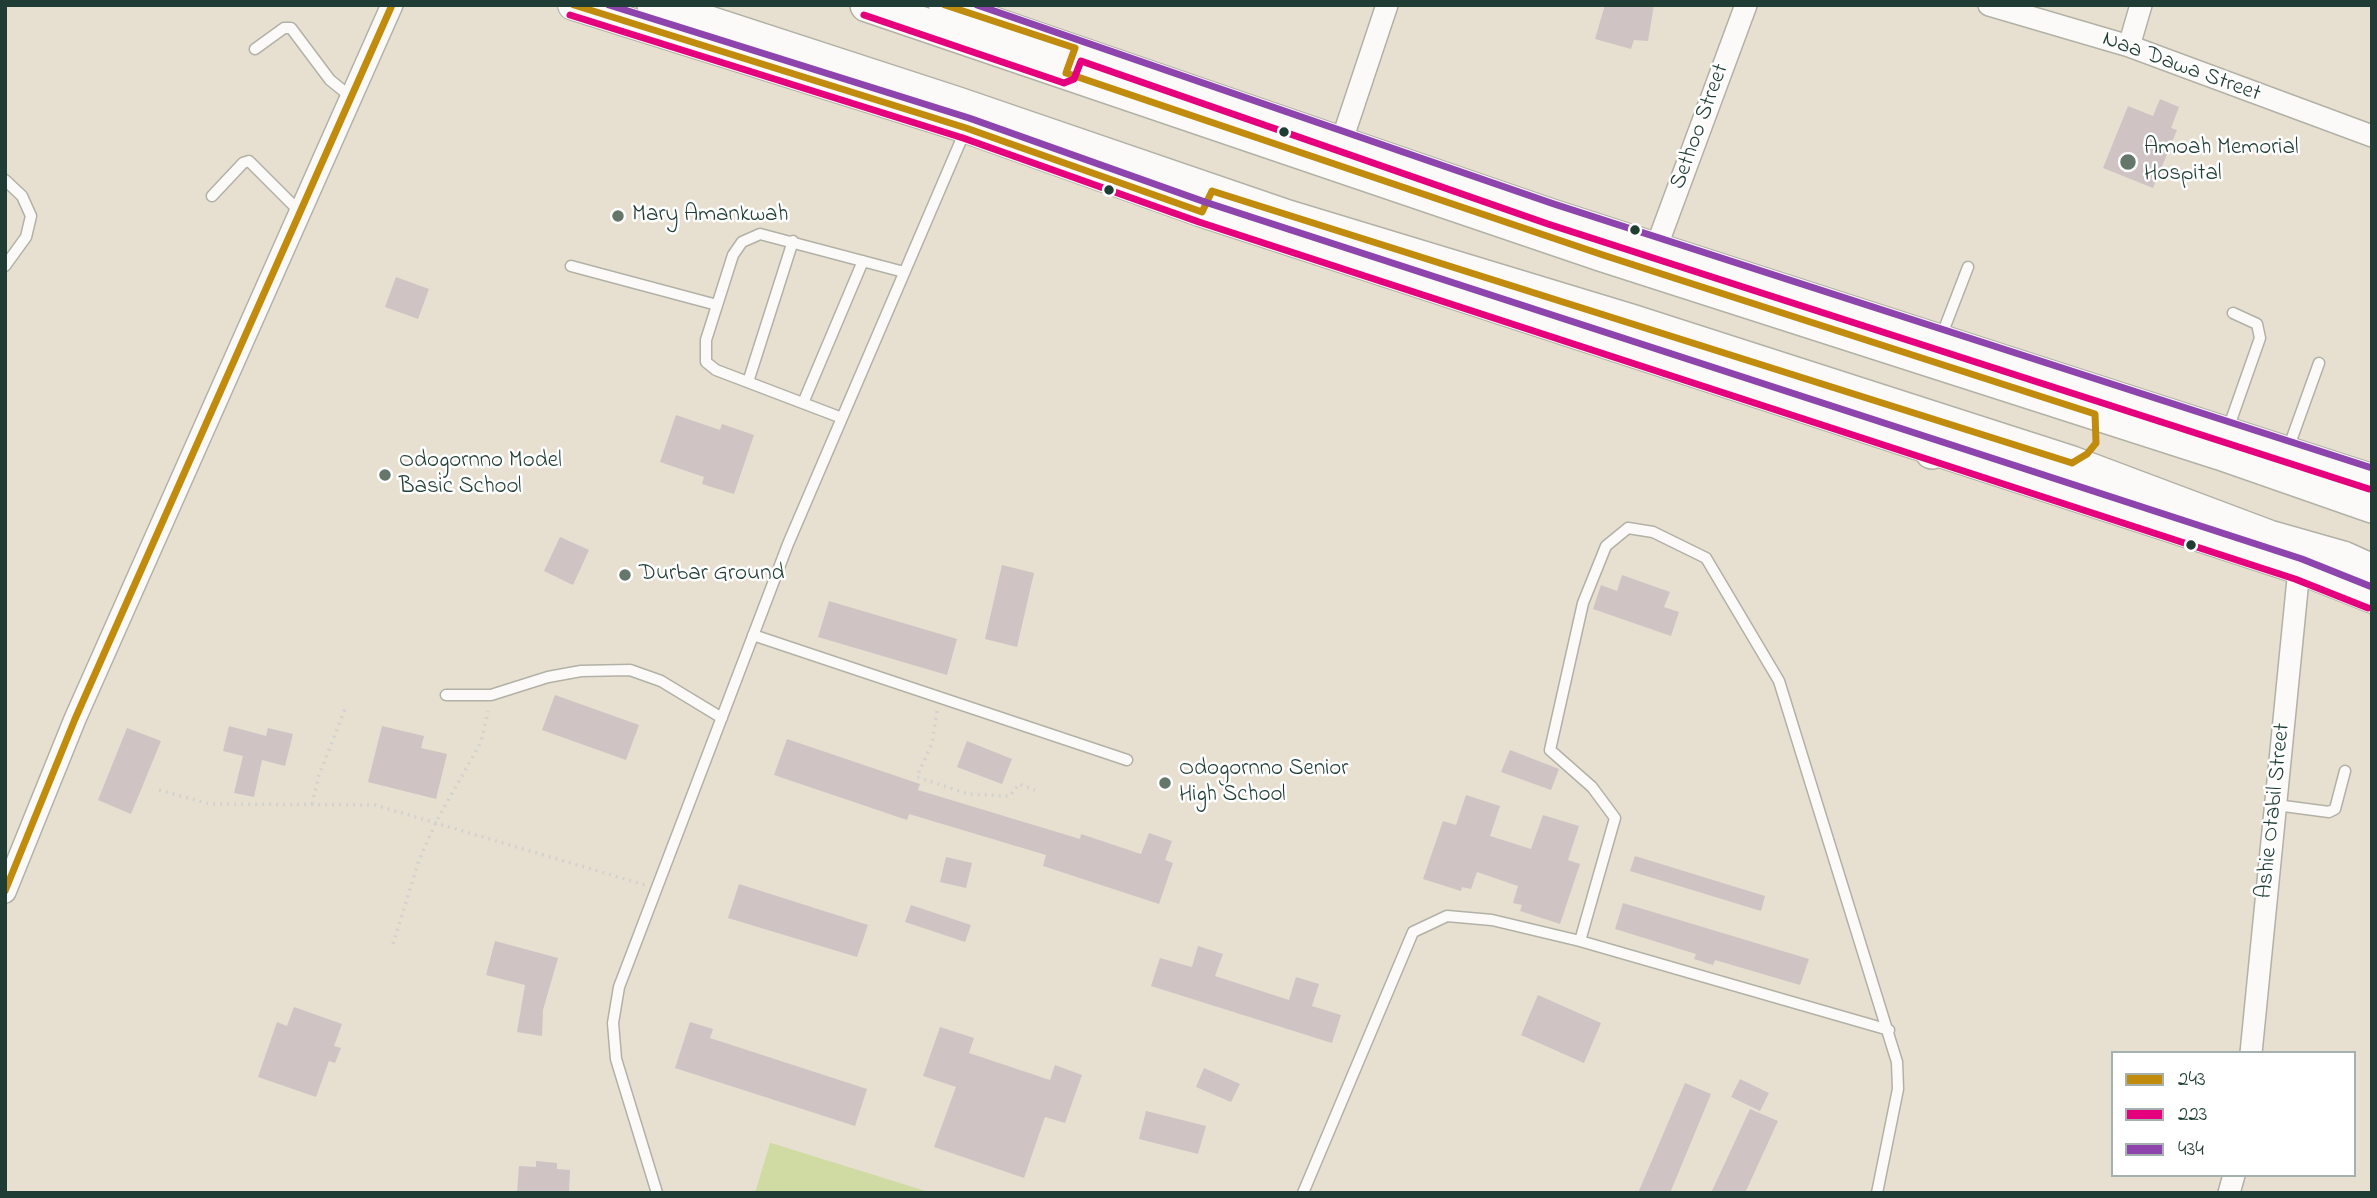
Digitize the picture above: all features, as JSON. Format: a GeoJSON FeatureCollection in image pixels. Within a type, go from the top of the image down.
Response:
{"type":"FeatureCollection","features":[{"type":"Feature","properties":{"kind":"main road"},"geometry":{"type":"LineString","coordinates":[[654,5],[1207,201],[1631,321],[1937,438],[2072,463],[2269,537],[2343,558],[2372,571]]}},
{"type":"Feature","properties":{"kind":"main road"},"geometry":{"type":"LineString","coordinates":[[867,5],[1070,61],[1603,255],[2220,453],[2372,506]]}},
{"type":"Feature","properties":{"kind":"main road"},"geometry":{"type":"LineString","coordinates":[[1551,214],[1603,255]]}},
{"type":"Feature","properties":{"kind":"main road"},"geometry":{"type":"LineString","coordinates":[[2072,463],[2087,454],[2096,443],[2095,414]]}},
{"type":"Feature","properties":{"kind":"street"},"geometry":{"type":"LineString","coordinates":[[5,892],[75,719],[392,5]]}},
{"type":"Feature","properties":{"kind":"street"},"geometry":{"type":"LineString","coordinates":[[573,5],[1207,201]]}},
{"type":"Feature","properties":{"kind":"street"},"geometry":{"type":"LineString","coordinates":[[944,5],[1070,61],[1342,140],[1551,214],[2372,479]]}},
{"type":"Feature","properties":{"kind":"street"},"geometry":{"type":"LineString","coordinates":[[1342,140],[1388,5]]}},
{"type":"Feature","properties":{"kind":"street","name":"Sethoo Street"},"geometry":{"type":"LineString","coordinates":[[1656,248],[1746,5]]}},
{"type":"Feature","properties":{"kind":"street","name":"Naa Dawa Street"},"geometry":{"type":"LineString","coordinates":[[1989,5],[2129,46],[2372,136]]}},
{"type":"Feature","properties":{"kind":"street"},"geometry":{"type":"LineString","coordinates":[[2129,46],[2141,5]]}},
{"type":"Feature","properties":{"kind":"street"},"geometry":{"type":"LineString","coordinates":[[1937,438],[2372,598]]}},
{"type":"Feature","properties":{"kind":"street","name":"Ashie Otabil Street"},"geometry":{"type":"LineString","coordinates":[[2251,1051],[2299,569]]}},
{"type":"Feature","properties":{"kind":"lane"},"geometry":{"type":"LineString","coordinates":[[254,49],[284,28],[291,28],[330,80],[351,97]]}},
{"type":"Feature","properties":{"kind":"lane"},"geometry":{"type":"LineString","coordinates":[[657,1193],[616,1059],[614,1023],[619,987],[753,635],[966,128]]}},
{"type":"Feature","properties":{"kind":"lane"},"geometry":{"type":"LineString","coordinates":[[212,196],[243,163],[250,161],[301,213]]}},
{"type":"Feature","properties":{"kind":"lane"},"geometry":{"type":"LineString","coordinates":[[5,180],[22,195],[31,216],[26,237],[5,266]]}},
{"type":"Feature","properties":{"kind":"lane"},"geometry":{"type":"LineString","coordinates":[[842,418],[716,370],[706,362],[706,340],[733,255],[742,242],[760,234],[793,240],[904,272]]}},
{"type":"Feature","properties":{"kind":"lane"},"geometry":{"type":"LineString","coordinates":[[748,382],[793,240]]}},
{"type":"Feature","properties":{"kind":"lane"},"geometry":{"type":"LineString","coordinates":[[803,403],[863,261]]}},
{"type":"Feature","properties":{"kind":"lane"},"geometry":{"type":"LineString","coordinates":[[571,266],[717,305]]}},
{"type":"Feature","properties":{"kind":"lane"},"geometry":{"type":"LineString","coordinates":[[1940,339],[1968,267]]}},
{"type":"Feature","properties":{"kind":"lane"},"geometry":{"type":"LineString","coordinates":[[2227,431],[2260,338],[2257,324],[2233,313]]}},
{"type":"Feature","properties":{"kind":"lane"},"geometry":{"type":"LineString","coordinates":[[2287,451],[2319,363]]}},
{"type":"Feature","properties":{"kind":"lane"},"geometry":{"type":"LineString","coordinates":[[1580,941],[1615,818],[1592,787],[1550,750],[1583,603],[1606,546],[1628,528],[1653,532],[1706,558],[1779,681],[1897,1062],[1898,1089],[1877,1193]]}},
{"type":"Feature","properties":{"kind":"lane"},"geometry":{"type":"LineString","coordinates":[[753,635],[1127,760]]}},
{"type":"Feature","properties":{"kind":"lane"},"geometry":{"type":"LineString","coordinates":[[446,695],[491,695],[559,675],[607,669],[630,670],[661,681],[722,718]]}},
{"type":"Feature","properties":{"kind":"lane"},"geometry":{"type":"LineString","coordinates":[[2276,805],[2329,812],[2335,809],[2345,771]]}},
{"type":"Feature","properties":{"kind":"lane"},"geometry":{"type":"LineString","coordinates":[[1303,1193],[1413,932],[1447,916],[1492,920],[1580,941],[1889,1030]]}},
{"type":"Feature","properties":{"kind":"path"},"geometry":{"type":"LineString","coordinates":[[393,944],[419,860],[437,821],[481,742],[491,695]]}},
{"type":"Feature","properties":{"kind":"path"},"geometry":{"type":"LineString","coordinates":[[312,804],[319,775],[345,709]]}},
{"type":"Feature","properties":{"kind":"path"},"geometry":{"type":"LineString","coordinates":[[938,709],[932,743],[917,777],[968,794],[1010,796],[1019,784],[1035,790]]}},
{"type":"Feature","properties":{"kind":"path"},"geometry":{"type":"LineString","coordinates":[[159,790],[210,804],[375,805],[437,821],[657,888]]}},
{"type":"Feature","properties":{"kind":"green space"},"geometry":{"type":"Polygon","coordinates":[[[771,1143],[932,1193],[755,1193],[771,1143]]]}},
{"type":"Feature","properties":{"kind":"building"},"geometry":{"type":"Polygon","coordinates":[[[1605,5],[1654,5],[1648,41],[1634,40],[1631,49],[1595,39],[1605,5]]]}},
{"type":"Feature","properties":{"kind":"building"},"geometry":{"type":"Polygon","coordinates":[[[2160,99],[2179,107],[2171,128],[2177,130],[2153,188],[2103,168],[2128,106],[2153,116],[2160,99]]]}},
{"type":"Feature","properties":{"kind":"building"},"geometry":{"type":"Polygon","coordinates":[[[396,277],[429,289],[418,319],[385,307],[396,277]]]}},
{"type":"Feature","properties":{"kind":"building"},"geometry":{"type":"Polygon","coordinates":[[[676,415],[720,430],[722,424],[754,435],[734,494],[702,484],[704,477],[660,462],[676,415]]]}},
{"type":"Feature","properties":{"kind":"building"},"geometry":{"type":"Polygon","coordinates":[[[560,537],[589,550],[573,585],[544,571],[560,537]]]}},
{"type":"Feature","properties":{"kind":"building"},"geometry":{"type":"Polygon","coordinates":[[[1002,565],[1034,573],[1017,647],[985,639],[1002,565]]]}},
{"type":"Feature","properties":{"kind":"building"},"geometry":{"type":"Polygon","coordinates":[[[1622,575],[1670,592],[1664,607],[1679,612],[1671,636],[1593,609],[1601,585],[1617,591],[1622,575]]]}},
{"type":"Feature","properties":{"kind":"building"},"geometry":{"type":"Polygon","coordinates":[[[829,601],[957,639],[947,675],[818,637],[829,601]]]}},
{"type":"Feature","properties":{"kind":"building"},"geometry":{"type":"Polygon","coordinates":[[[555,695],[639,725],[626,760],[542,730],[555,695]]]}},
{"type":"Feature","properties":{"kind":"building"},"geometry":{"type":"Polygon","coordinates":[[[229,726],[266,736],[268,728],[293,734],[285,766],[262,760],[254,797],[234,793],[243,756],[223,751],[229,726]]]}},
{"type":"Feature","properties":{"kind":"building"},"geometry":{"type":"Polygon","coordinates":[[[382,726],[424,736],[421,748],[447,754],[436,799],[368,782],[382,726]]]}},
{"type":"Feature","properties":{"kind":"building"},"geometry":{"type":"Polygon","coordinates":[[[127,728],[161,741],[131,814],[98,800],[127,728]]]}},
{"type":"Feature","properties":{"kind":"building"},"geometry":{"type":"Polygon","coordinates":[[[787,739],[920,784],[918,790],[1080,839],[1081,834],[1141,854],[1149,833],[1172,841],[1165,860],[1173,863],[1159,904],[1043,866],[1046,855],[909,814],[907,820],[774,775],[787,739]]]}},
{"type":"Feature","properties":{"kind":"building"},"geometry":{"type":"Polygon","coordinates":[[[967,741],[1012,759],[1002,784],[957,767],[967,741]]]}},
{"type":"Feature","properties":{"kind":"building"},"geometry":{"type":"Polygon","coordinates":[[[1510,750],[1559,769],[1551,790],[1501,772],[1510,750]]]}},
{"type":"Feature","properties":{"kind":"building"},"geometry":{"type":"Polygon","coordinates":[[[1466,795],[1500,806],[1490,836],[1531,849],[1543,815],[1579,826],[1568,860],[1580,864],[1560,924],[1520,911],[1522,905],[1513,903],[1518,886],[1477,872],[1471,889],[1462,887],[1461,891],[1423,879],[1443,821],[1456,825],[1466,795]]]}},
{"type":"Feature","properties":{"kind":"building"},"geometry":{"type":"Polygon","coordinates":[[[1635,856],[1765,896],[1761,911],[1630,871],[1635,856]]]}},
{"type":"Feature","properties":{"kind":"building"},"geometry":{"type":"Polygon","coordinates":[[[946,857],[972,863],[966,888],[940,882],[946,857]]]}},
{"type":"Feature","properties":{"kind":"building"},"geometry":{"type":"Polygon","coordinates":[[[739,884],[868,925],[857,957],[728,918],[739,884]]]}},
{"type":"Feature","properties":{"kind":"building"},"geometry":{"type":"Polygon","coordinates":[[[1623,903],[1809,959],[1800,985],[1715,960],[1713,965],[1694,959],[1696,954],[1615,929],[1623,903]]]}},
{"type":"Feature","properties":{"kind":"building"},"geometry":{"type":"Polygon","coordinates":[[[911,905],[971,925],[965,942],[905,922],[911,905]]]}},
{"type":"Feature","properties":{"kind":"building"},"geometry":{"type":"Polygon","coordinates":[[[495,941],[558,958],[543,1010],[542,1036],[517,1032],[525,985],[486,975],[495,941]]]}},
{"type":"Feature","properties":{"kind":"building"},"geometry":{"type":"Polygon","coordinates":[[[1198,946],[1223,954],[1215,976],[1289,1000],[1296,977],[1319,984],[1312,1006],[1341,1015],[1332,1043],[1151,986],[1160,958],[1192,967],[1198,946]]]}},
{"type":"Feature","properties":{"kind":"building"},"geometry":{"type":"Polygon","coordinates":[[[1538,995],[1601,1023],[1584,1063],[1521,1035],[1538,995]]]}},
{"type":"Feature","properties":{"kind":"building"},"geometry":{"type":"Polygon","coordinates":[[[294,1007],[342,1024],[334,1046],[341,1048],[335,1063],[329,1061],[316,1097],[258,1077],[277,1022],[287,1026],[294,1007]]]}},
{"type":"Feature","properties":{"kind":"building"},"geometry":{"type":"Polygon","coordinates":[[[690,1022],[713,1029],[710,1038],[867,1089],[855,1126],[675,1068],[690,1022]]]}},
{"type":"Feature","properties":{"kind":"building"},"geometry":{"type":"Polygon","coordinates":[[[940,1027],[974,1038],[969,1053],[1050,1080],[1055,1065],[1082,1075],[1065,1123],[1045,1117],[1024,1178],[934,1147],[956,1087],[923,1076],[940,1027]]]}},
{"type":"Feature","properties":{"kind":"building"},"geometry":{"type":"Polygon","coordinates":[[[1204,1068],[1240,1084],[1231,1102],[1196,1087],[1204,1068]]]}},
{"type":"Feature","properties":{"kind":"building"},"geometry":{"type":"Polygon","coordinates":[[[1740,1079],[1769,1093],[1760,1111],[1731,1097],[1740,1079]]]}},
{"type":"Feature","properties":{"kind":"building"},"geometry":{"type":"Polygon","coordinates":[[[1685,1083],[1711,1094],[1670,1193],[1638,1193],[1685,1083]]]}},
{"type":"Feature","properties":{"kind":"building"},"geometry":{"type":"Polygon","coordinates":[[[1750,1109],[1778,1121],[1745,1193],[1711,1193],[1750,1109]]]}},
{"type":"Feature","properties":{"kind":"building"},"geometry":{"type":"Polygon","coordinates":[[[1146,1111],[1206,1126],[1198,1154],[1139,1139],[1146,1111]]]}},
{"type":"Feature","properties":{"kind":"building"},"geometry":{"type":"Polygon","coordinates":[[[536,1161],[557,1163],[557,1169],[570,1170],[569,1193],[517,1193],[519,1166],[536,1167],[536,1161]]]}},
{"type":"Feature","properties":{"kind":"transit line","name":"243"},"geometry":{"type":"LineString","coordinates":[[5,891],[75,719],[392,5]]}},
{"type":"Feature","properties":{"kind":"transit line","name":"243"},"geometry":{"type":"LineString","coordinates":[[574,5],[966,128],[1202,212],[1212,191],[2072,463],[2087,454],[2096,443],[2095,414],[1603,255],[1066,73],[1075,48],[945,5]]}},
{"type":"Feature","properties":{"kind":"transit line","name":"434"},"geometry":{"type":"LineString","coordinates":[[609,5],[969,118],[1205,202],[2302,559],[2372,587]]}},
{"type":"Feature","properties":{"kind":"transit line","name":"434"},"geometry":{"type":"LineString","coordinates":[[977,5],[1554,204],[2372,468]]}},
{"type":"Feature","properties":{"kind":"transit line","name":"223"},"geometry":{"type":"LineString","coordinates":[[570,15],[963,138],[1199,222],[2295,579],[2368,608]]}},
{"type":"Feature","properties":{"kind":"transit line","name":"223"},"geometry":{"type":"LineString","coordinates":[[864,15],[1064,83],[1074,79],[1081,61],[1548,224],[2369,489]]}},
{"type":"Feature","properties":{"kind":"place","name":"Amoah Memorial Hospital"},"geometry":{"type":"Point","coordinates":[2128,162]}},
{"type":"Feature","properties":{"kind":"place","name":"Mary Amankwah"},"geometry":{"type":"Point","coordinates":[618,216]}},
{"type":"Feature","properties":{"kind":"place","name":"Odogornno Model Basic School"},"geometry":{"type":"Point","coordinates":[385,475]}},
{"type":"Feature","properties":{"kind":"place","name":"Durbar Ground"},"geometry":{"type":"Point","coordinates":[625,575]}},
{"type":"Feature","properties":{"kind":"place","name":"Odogornno Senior High School"},"geometry":{"type":"Point","coordinates":[1165,783]}}]}
